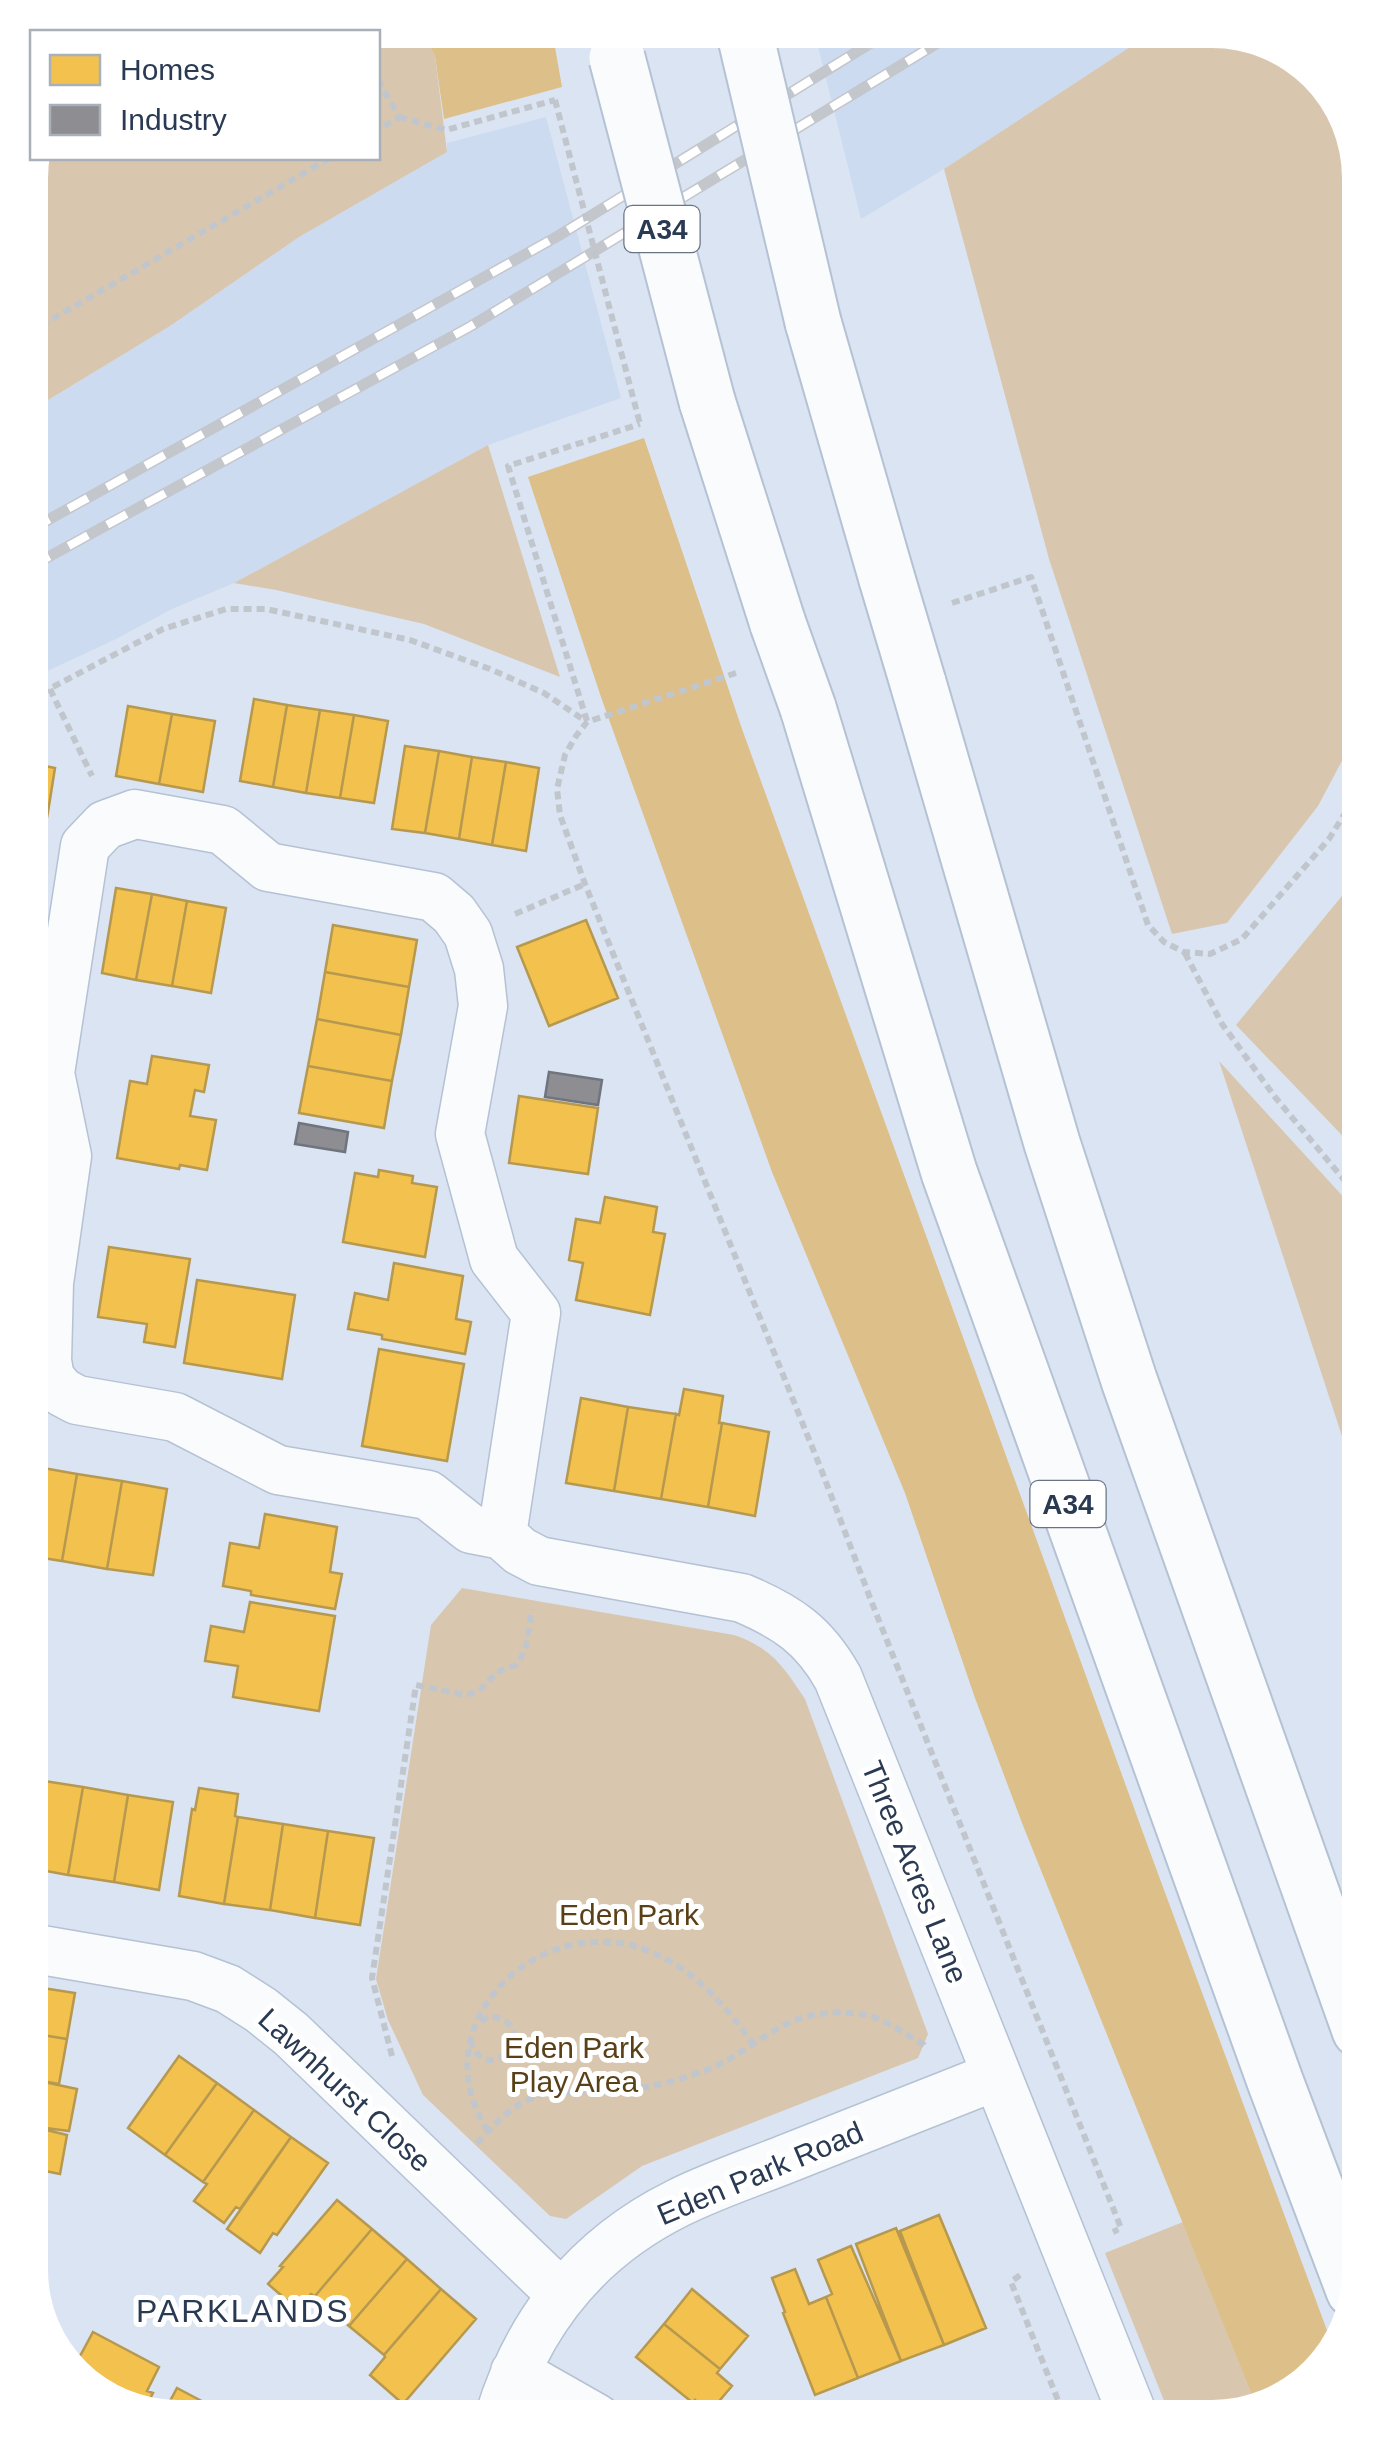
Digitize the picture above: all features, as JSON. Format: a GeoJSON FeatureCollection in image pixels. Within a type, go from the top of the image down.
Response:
{"type":"FeatureCollection","features":[{"type":"Feature","properties":{"kind":"highway","name":"A34"},"geometry":{"type":"LineString","coordinates":[[613,48],[707,401],[808,708],[948,1172],[1342,2258]]}},
{"type":"Feature","properties":{"kind":"highway"},"geometry":{"type":"LineString","coordinates":[[748,48],[813,322],[1052,1144],[1136,1398],[1342,1979]]}},
{"type":"Feature","properties":{"kind":"street"},"geometry":{"type":"LineString","coordinates":[[105,825],[135,814],[223,830],[268,867],[434,897],[454,914],[468,934],[479,969],[482,1006],[460,1134],[494,1259],[536,1314],[502,1535]]}},
{"type":"Feature","properties":{"kind":"street","name":"Three Acres Lane"},"geometry":{"type":"LineString","coordinates":[[48,1322],[49,1283],[67,1156],[50,1073],[85,846],[105,825]]}},
{"type":"Feature","properties":{"kind":"street","name":"Three Acres Lane"},"geometry":{"type":"LineString","coordinates":[[48,1367],[50,1378],[62,1392],[77,1400],[176,1417],[278,1470],[428,1495],[472,1530],[502,1535],[539,1561],[742,1598],[771,1611],[808,1636],[838,1678],[1127,2400]]}},
{"type":"Feature","properties":{"kind":"street","name":"Lawnhurst Close"},"geometry":{"type":"LineString","coordinates":[[48,1951],[194,1976],[228,1989],[261,2010],[291,2034],[561,2294]]}},
{"type":"Feature","properties":{"kind":"street","name":"Eden Park Road"},"geometry":{"type":"LineString","coordinates":[[505,2400],[515,2372],[561,2294],[612,2244],[678,2203],[996,2076]]}},
{"type":"Feature","properties":{"kind":"street"},"geometry":{"type":"LineString","coordinates":[[515,2372],[564,2400]]}},
{"type":"Feature","properties":{"kind":"path"},"geometry":{"type":"LineString","coordinates":[[380,84],[399,118]]}},
{"type":"Feature","properties":{"kind":"path"},"geometry":{"type":"LineString","coordinates":[[380,129],[399,118],[446,130],[555,100],[640,424],[508,466],[587,722]]}},
{"type":"Feature","properties":{"kind":"path"},"geometry":{"type":"LineString","coordinates":[[48,322],[327,160]]}},
{"type":"Feature","properties":{"kind":"path"},"geometry":{"type":"LineString","coordinates":[[952,603],[1031,577],[1148,925],[1164,942],[1184,952],[1210,954],[1242,939],[1329,839],[1342,818]]}},
{"type":"Feature","properties":{"kind":"path"},"geometry":{"type":"LineString","coordinates":[[105,825],[96,784],[50,689],[162,629],[226,609],[266,609],[410,640],[544,693],[587,722]]}},
{"type":"Feature","properties":{"kind":"path"},"geometry":{"type":"LineString","coordinates":[[732,675],[587,722],[565,755],[557,789],[560,815],[1122,2228]]}},
{"type":"Feature","properties":{"kind":"path"},"geometry":{"type":"LineString","coordinates":[[468,934],[585,884]]}},
{"type":"Feature","properties":{"kind":"path"},"geometry":{"type":"LineString","coordinates":[[1184,952],[1222,1024],[1274,1096],[1342,1178]]}},
{"type":"Feature","properties":{"kind":"path"},"geometry":{"type":"LineString","coordinates":[[392,2058],[372,1978],[416,1685],[466,1695],[479,1692],[498,1672],[521,1658],[533,1600]]}},
{"type":"Feature","properties":{"kind":"path"},"geometry":{"type":"LineString","coordinates":[[488,2131],[471,2089],[468,2059],[472,2031],[484,2018],[497,2017],[510,2024],[514,2038],[504,2056],[490,2060],[477,2054],[470,2041],[472,2031],[490,1998],[522,1966],[571,1946],[620,1943],[666,1959],[702,1984],[753,2044]]}},
{"type":"Feature","properties":{"kind":"path"},"geometry":{"type":"LineString","coordinates":[[474,2146],[506,2114],[533,2098],[548,2093],[618,2092],[704,2071],[809,2016],[870,2016],[924,2045],[932,2058]]}},
{"type":"Feature","properties":{"kind":"path"},"geometry":{"type":"LineString","coordinates":[[1030,2267],[1011,2282],[1058,2400]]}},
{"type":"Feature","properties":{"kind":"shaded area"},"geometry":{"type":"Polygon","coordinates":[[[431,48],[555,48],[562,87],[444,119],[431,48]]]}},
{"type":"Feature","properties":{"kind":"shaded area"},"geometry":{"type":"Polygon","coordinates":[[[818,48],[1129,48],[944,169],[861,219],[818,48]]]}},
{"type":"Feature","properties":{"kind":"shaded area"},"geometry":{"type":"Polygon","coordinates":[[[546,117],[621,398],[488,445],[234,583],[48,671],[48,400],[170,326],[299,237],[447,152],[447,143],[546,117]]]}},
{"type":"Feature","properties":{"kind":"shaded area"},"geometry":{"type":"Polygon","coordinates":[[[644,438],[742,729],[1327,2331],[1305,2363],[1285,2379],[1251,2394],[1022,1823],[905,1493],[772,1172],[602,700],[528,477],[644,438]]]}},
{"type":"Feature","properties":{"kind":"green space"},"geometry":{"type":"Polygon","coordinates":[[[380,48],[431,48],[435,56],[447,152],[299,237],[170,326],[48,400],[49,160],[380,160],[380,48]]]}},
{"type":"Feature","properties":{"kind":"green space"},"geometry":{"type":"Polygon","coordinates":[[[1129,48],[1221,48],[1255,54],[1285,69],[1310,92],[1336,135],[1342,177],[1342,761],[1318,806],[1227,923],[1172,934],[1049,559],[944,169],[1129,48]]]}},
{"type":"Feature","properties":{"kind":"green space"},"geometry":{"type":"Polygon","coordinates":[[[488,445],[560,677],[424,624],[234,583],[488,445]]]}},
{"type":"Feature","properties":{"kind":"green space"},"geometry":{"type":"Polygon","coordinates":[[[1342,896],[1342,1135],[1236,1025],[1342,896]]]}},
{"type":"Feature","properties":{"kind":"green space"},"geometry":{"type":"Polygon","coordinates":[[[1219,1061],[1342,1195],[1342,1436],[1219,1061]]]}},
{"type":"Feature","properties":{"kind":"green space","name":"Eden Park"},"geometry":{"type":"Polygon","coordinates":[[[462,1588],[734,1635],[776,1660],[805,1699],[928,2034],[918,2058],[642,2166],[566,2219],[550,2216],[423,2095],[388,2020],[376,1979],[431,1625],[462,1588]]]}},
{"type":"Feature","properties":{"kind":"green space"},"geometry":{"type":"Polygon","coordinates":[[[1183,2222],[1252,2394],[1230,2399],[1164,2400],[1105,2253],[1183,2222]]]}},
{"type":"Feature","properties":{"kind":"building: Homes"},"geometry":{"type":"Polygon","coordinates":[[[254,699],[287,705],[273,787],[240,781],[254,699]]]}},
{"type":"Feature","properties":{"kind":"building: Homes"},"geometry":{"type":"Polygon","coordinates":[[[287,705],[320,710],[306,793],[273,787],[287,705]]]}},
{"type":"Feature","properties":{"kind":"building: Homes"},"geometry":{"type":"Polygon","coordinates":[[[128,706],[172,714],[159,784],[116,776],[128,706]]]}},
{"type":"Feature","properties":{"kind":"building: Homes"},"geometry":{"type":"Polygon","coordinates":[[[320,710],[354,715],[340,798],[306,793],[320,710]]]}},
{"type":"Feature","properties":{"kind":"building: Homes"},"geometry":{"type":"Polygon","coordinates":[[[172,714],[215,721],[203,792],[159,784],[172,714]]]}},
{"type":"Feature","properties":{"kind":"building: Homes"},"geometry":{"type":"Polygon","coordinates":[[[354,715],[388,721],[374,803],[340,798],[354,715]]]}},
{"type":"Feature","properties":{"kind":"building: Homes"},"geometry":{"type":"Polygon","coordinates":[[[405,746],[439,751],[425,833],[392,829],[405,746]]]}},
{"type":"Feature","properties":{"kind":"building: Homes"},"geometry":{"type":"Polygon","coordinates":[[[439,751],[472,757],[459,839],[425,833],[439,751]]]}},
{"type":"Feature","properties":{"kind":"building: Homes"},"geometry":{"type":"Polygon","coordinates":[[[472,757],[506,762],[492,845],[459,839],[472,757]]]}},
{"type":"Feature","properties":{"kind":"building: Homes"},"geometry":{"type":"Polygon","coordinates":[[[506,762],[539,768],[526,851],[492,845],[506,762]]]}},
{"type":"Feature","properties":{"kind":"building: Homes"},"geometry":{"type":"Polygon","coordinates":[[[48,767],[55,768],[48,812],[48,767]]]}},
{"type":"Feature","properties":{"kind":"building: Homes"},"geometry":{"type":"Polygon","coordinates":[[[116,888],[152,894],[136,980],[102,973],[116,888]]]}},
{"type":"Feature","properties":{"kind":"building: Homes"},"geometry":{"type":"Polygon","coordinates":[[[152,894],[187,901],[172,986],[136,980],[152,894]]]}},
{"type":"Feature","properties":{"kind":"building: Homes"},"geometry":{"type":"Polygon","coordinates":[[[187,901],[226,908],[211,993],[172,986],[187,901]]]}},
{"type":"Feature","properties":{"kind":"building: Homes"},"geometry":{"type":"Polygon","coordinates":[[[586,920],[618,998],[549,1026],[517,947],[586,920]]]}},
{"type":"Feature","properties":{"kind":"building: Homes"},"geometry":{"type":"Polygon","coordinates":[[[333,925],[417,940],[409,987],[325,972],[333,925]]]}},
{"type":"Feature","properties":{"kind":"building: Homes"},"geometry":{"type":"Polygon","coordinates":[[[325,972],[409,987],[401,1035],[317,1019],[325,972]]]}},
{"type":"Feature","properties":{"kind":"building: Homes"},"geometry":{"type":"Polygon","coordinates":[[[317,1019],[401,1035],[392,1081],[308,1066],[317,1019]]]}},
{"type":"Feature","properties":{"kind":"building: Homes"},"geometry":{"type":"Polygon","coordinates":[[[152,1056],[209,1065],[204,1092],[195,1090],[190,1116],[216,1120],[207,1170],[117,1158],[130,1081],[147,1084],[152,1056]]]}},
{"type":"Feature","properties":{"kind":"building: Homes"},"geometry":{"type":"Polygon","coordinates":[[[308,1066],[392,1081],[384,1128],[299,1113],[308,1066]]]}},
{"type":"Feature","properties":{"kind":"building: Homes"},"geometry":{"type":"Polygon","coordinates":[[[519,1096],[598,1108],[588,1174],[509,1163],[519,1096]]]}},
{"type":"Feature","properties":{"kind":"building: Homes"},"geometry":{"type":"Polygon","coordinates":[[[379,1170],[413,1176],[412,1183],[437,1187],[425,1257],[343,1242],[355,1173],[378,1177],[379,1170]]]}},
{"type":"Feature","properties":{"kind":"building: Homes"},"geometry":{"type":"Polygon","coordinates":[[[605,1197],[657,1207],[653,1232],[665,1234],[650,1315],[576,1300],[583,1263],[569,1260],[576,1219],[600,1223],[605,1197]]]}},
{"type":"Feature","properties":{"kind":"building: Homes"},"geometry":{"type":"Polygon","coordinates":[[[109,1247],[190,1259],[175,1347],[144,1342],[147,1324],[98,1317],[109,1247]]]}},
{"type":"Feature","properties":{"kind":"building: Homes"},"geometry":{"type":"Polygon","coordinates":[[[394,1263],[463,1276],[456,1319],[471,1322],[465,1354],[348,1329],[355,1293],[388,1300],[394,1263]]]}},
{"type":"Feature","properties":{"kind":"building: Homes"},"geometry":{"type":"Polygon","coordinates":[[[197,1280],[295,1295],[282,1379],[184,1363],[197,1280]]]}},
{"type":"Feature","properties":{"kind":"building: Homes"},"geometry":{"type":"Polygon","coordinates":[[[379,1349],[464,1364],[447,1461],[362,1446],[379,1349]]]}},
{"type":"Feature","properties":{"kind":"building: Homes"},"geometry":{"type":"Polygon","coordinates":[[[684,1389],[723,1396],[708,1507],[661,1499],[684,1389]]]}},
{"type":"Feature","properties":{"kind":"building: Homes"},"geometry":{"type":"Polygon","coordinates":[[[581,1398],[628,1407],[614,1491],[566,1483],[581,1398]]]}},
{"type":"Feature","properties":{"kind":"building: Homes"},"geometry":{"type":"Polygon","coordinates":[[[628,1407],[676,1414],[661,1499],[614,1491],[628,1407]]]}},
{"type":"Feature","properties":{"kind":"building: Homes"},"geometry":{"type":"Polygon","coordinates":[[[722,1423],[769,1432],[755,1516],[708,1507],[722,1423]]]}},
{"type":"Feature","properties":{"kind":"building: Homes"},"geometry":{"type":"Polygon","coordinates":[[[48,1469],[77,1474],[62,1561],[48,1559],[48,1469]]]}},
{"type":"Feature","properties":{"kind":"building: Homes"},"geometry":{"type":"Polygon","coordinates":[[[77,1474],[122,1481],[107,1569],[62,1561],[77,1474]]]}},
{"type":"Feature","properties":{"kind":"building: Homes"},"geometry":{"type":"Polygon","coordinates":[[[122,1481],[167,1489],[153,1575],[107,1569],[122,1481]]]}},
{"type":"Feature","properties":{"kind":"building: Homes"},"geometry":{"type":"Polygon","coordinates":[[[265,1514],[337,1527],[330,1572],[342,1574],[335,1609],[251,1595],[251,1591],[223,1586],[230,1543],[259,1548],[265,1514]]]}},
{"type":"Feature","properties":{"kind":"building: Homes"},"geometry":{"type":"Polygon","coordinates":[[[250,1602],[335,1616],[319,1711],[233,1697],[238,1666],[205,1661],[211,1626],[244,1632],[250,1602]]]}},
{"type":"Feature","properties":{"kind":"building: Homes"},"geometry":{"type":"Polygon","coordinates":[[[48,1782],[83,1787],[68,1875],[48,1871],[48,1782]]]}},
{"type":"Feature","properties":{"kind":"building: Homes"},"geometry":{"type":"Polygon","coordinates":[[[83,1787],[128,1795],[114,1882],[68,1875],[83,1787]]]}},
{"type":"Feature","properties":{"kind":"building: Homes"},"geometry":{"type":"Polygon","coordinates":[[[199,1788],[238,1794],[224,1904],[179,1896],[192,1809],[195,1810],[199,1788]]]}},
{"type":"Feature","properties":{"kind":"building: Homes"},"geometry":{"type":"Polygon","coordinates":[[[128,1795],[173,1802],[159,1890],[114,1882],[128,1795]]]}},
{"type":"Feature","properties":{"kind":"building: Homes"},"geometry":{"type":"Polygon","coordinates":[[[238,1817],[283,1824],[270,1910],[224,1904],[238,1817]]]}},
{"type":"Feature","properties":{"kind":"building: Homes"},"geometry":{"type":"Polygon","coordinates":[[[283,1824],[328,1831],[315,1918],[270,1910],[283,1824]]]}},
{"type":"Feature","properties":{"kind":"building: Homes"},"geometry":{"type":"Polygon","coordinates":[[[328,1831],[374,1838],[360,1925],[315,1918],[328,1831]]]}},
{"type":"Feature","properties":{"kind":"building: Homes"},"geometry":{"type":"Polygon","coordinates":[[[48,1989],[75,1993],[67,2039],[48,2036],[48,1989]]]}},
{"type":"Feature","properties":{"kind":"building: Homes"},"geometry":{"type":"Polygon","coordinates":[[[48,2036],[67,2039],[59,2084],[48,2082],[48,2036]]]}},
{"type":"Feature","properties":{"kind":"building: Homes"},"geometry":{"type":"Polygon","coordinates":[[[179,2056],[217,2083],[165,2155],[128,2128],[179,2056]]]}},
{"type":"Feature","properties":{"kind":"building: Homes"},"geometry":{"type":"Polygon","coordinates":[[[48,2083],[77,2089],[69,2131],[48,2128],[48,2083]]]}},
{"type":"Feature","properties":{"kind":"building: Homes"},"geometry":{"type":"Polygon","coordinates":[[[217,2083],[254,2110],[203,2182],[165,2155],[217,2083]]]}},
{"type":"Feature","properties":{"kind":"building: Homes"},"geometry":{"type":"Polygon","coordinates":[[[254,2110],[291,2137],[240,2209],[236,2207],[224,2223],[194,2201],[254,2110]]]}},
{"type":"Feature","properties":{"kind":"building: Homes"},"geometry":{"type":"Polygon","coordinates":[[[48,2130],[67,2135],[60,2174],[48,2172],[48,2130]]]}},
{"type":"Feature","properties":{"kind":"building: Homes"},"geometry":{"type":"Polygon","coordinates":[[[291,2137],[328,2163],[260,2253],[227,2229],[291,2137]]]}},
{"type":"Feature","properties":{"kind":"building: Homes"},"geometry":{"type":"Polygon","coordinates":[[[337,2200],[372,2229],[315,2296],[311,2294],[297,2309],[268,2284],[337,2200]]]}},
{"type":"Feature","properties":{"kind":"building: Homes"},"geometry":{"type":"Polygon","coordinates":[[[939,2215],[986,2328],[944,2345],[900,2231],[939,2215]]]}},
{"type":"Feature","properties":{"kind":"building: Homes"},"geometry":{"type":"Polygon","coordinates":[[[896,2228],[944,2345],[901,2361],[856,2244],[896,2228]]]}},
{"type":"Feature","properties":{"kind":"building: Homes"},"geometry":{"type":"Polygon","coordinates":[[[372,2229],[407,2259],[349,2326],[315,2296],[372,2229]]]}},
{"type":"Feature","properties":{"kind":"building: Homes"},"geometry":{"type":"Polygon","coordinates":[[[851,2246],[901,2361],[858,2378],[826,2297],[832,2294],[818,2260],[851,2246]]]}},
{"type":"Feature","properties":{"kind":"building: Homes"},"geometry":{"type":"Polygon","coordinates":[[[407,2259],[441,2289],[384,2355],[349,2326],[407,2259]]]}},
{"type":"Feature","properties":{"kind":"building: Homes"},"geometry":{"type":"Polygon","coordinates":[[[795,2269],[809,2304],[826,2297],[858,2378],[815,2395],[772,2278],[795,2269]]]}},
{"type":"Feature","properties":{"kind":"building: Homes"},"geometry":{"type":"Polygon","coordinates":[[[441,2289],[476,2319],[406,2400],[398,2400],[370,2375],[441,2289]]]}},
{"type":"Feature","properties":{"kind":"building: Homes"},"geometry":{"type":"Polygon","coordinates":[[[692,2289],[748,2336],[720,2369],[664,2324],[692,2289]]]}},
{"type":"Feature","properties":{"kind":"building: Homes"},"geometry":{"type":"Polygon","coordinates":[[[664,2324],[720,2369],[717,2373],[732,2386],[720,2400],[689,2400],[636,2357],[664,2324]]]}},
{"type":"Feature","properties":{"kind":"building: Homes"},"geometry":{"type":"Polygon","coordinates":[[[93,2332],[159,2367],[147,2391],[153,2393],[151,2398],[105,2379],[80,2356],[93,2332]]]}},
{"type":"Feature","properties":{"kind":"building: Homes"},"geometry":{"type":"Polygon","coordinates":[[[177,2388],[200,2400],[171,2400],[177,2388]]]}},
{"type":"Feature","properties":{"kind":"building: Industry"},"geometry":{"type":"Polygon","coordinates":[[[549,1072],[602,1080],[598,1105],[545,1097],[549,1072]]]}},
{"type":"Feature","properties":{"kind":"building: Industry"},"geometry":{"type":"Polygon","coordinates":[[[299,1123],[348,1132],[345,1152],[295,1144],[299,1123]]]}},
{"type":"Feature","properties":{"kind":"railway"},"geometry":{"type":"LineString","coordinates":[[48,520],[558,236],[863,48]]}},
{"type":"Feature","properties":{"kind":"railway"},"geometry":{"type":"LineString","coordinates":[[48,557],[471,326],[929,48]]}},
{"type":"Feature","properties":{"kind":"district","name":"PARKLANDS"},"geometry":{"type":"Point","coordinates":[243,2311]}},
{"type":"Feature","properties":{"kind":"park label","name":"Eden Park Play Area"},"geometry":{"type":"Point","coordinates":[574,2064]}}]}
